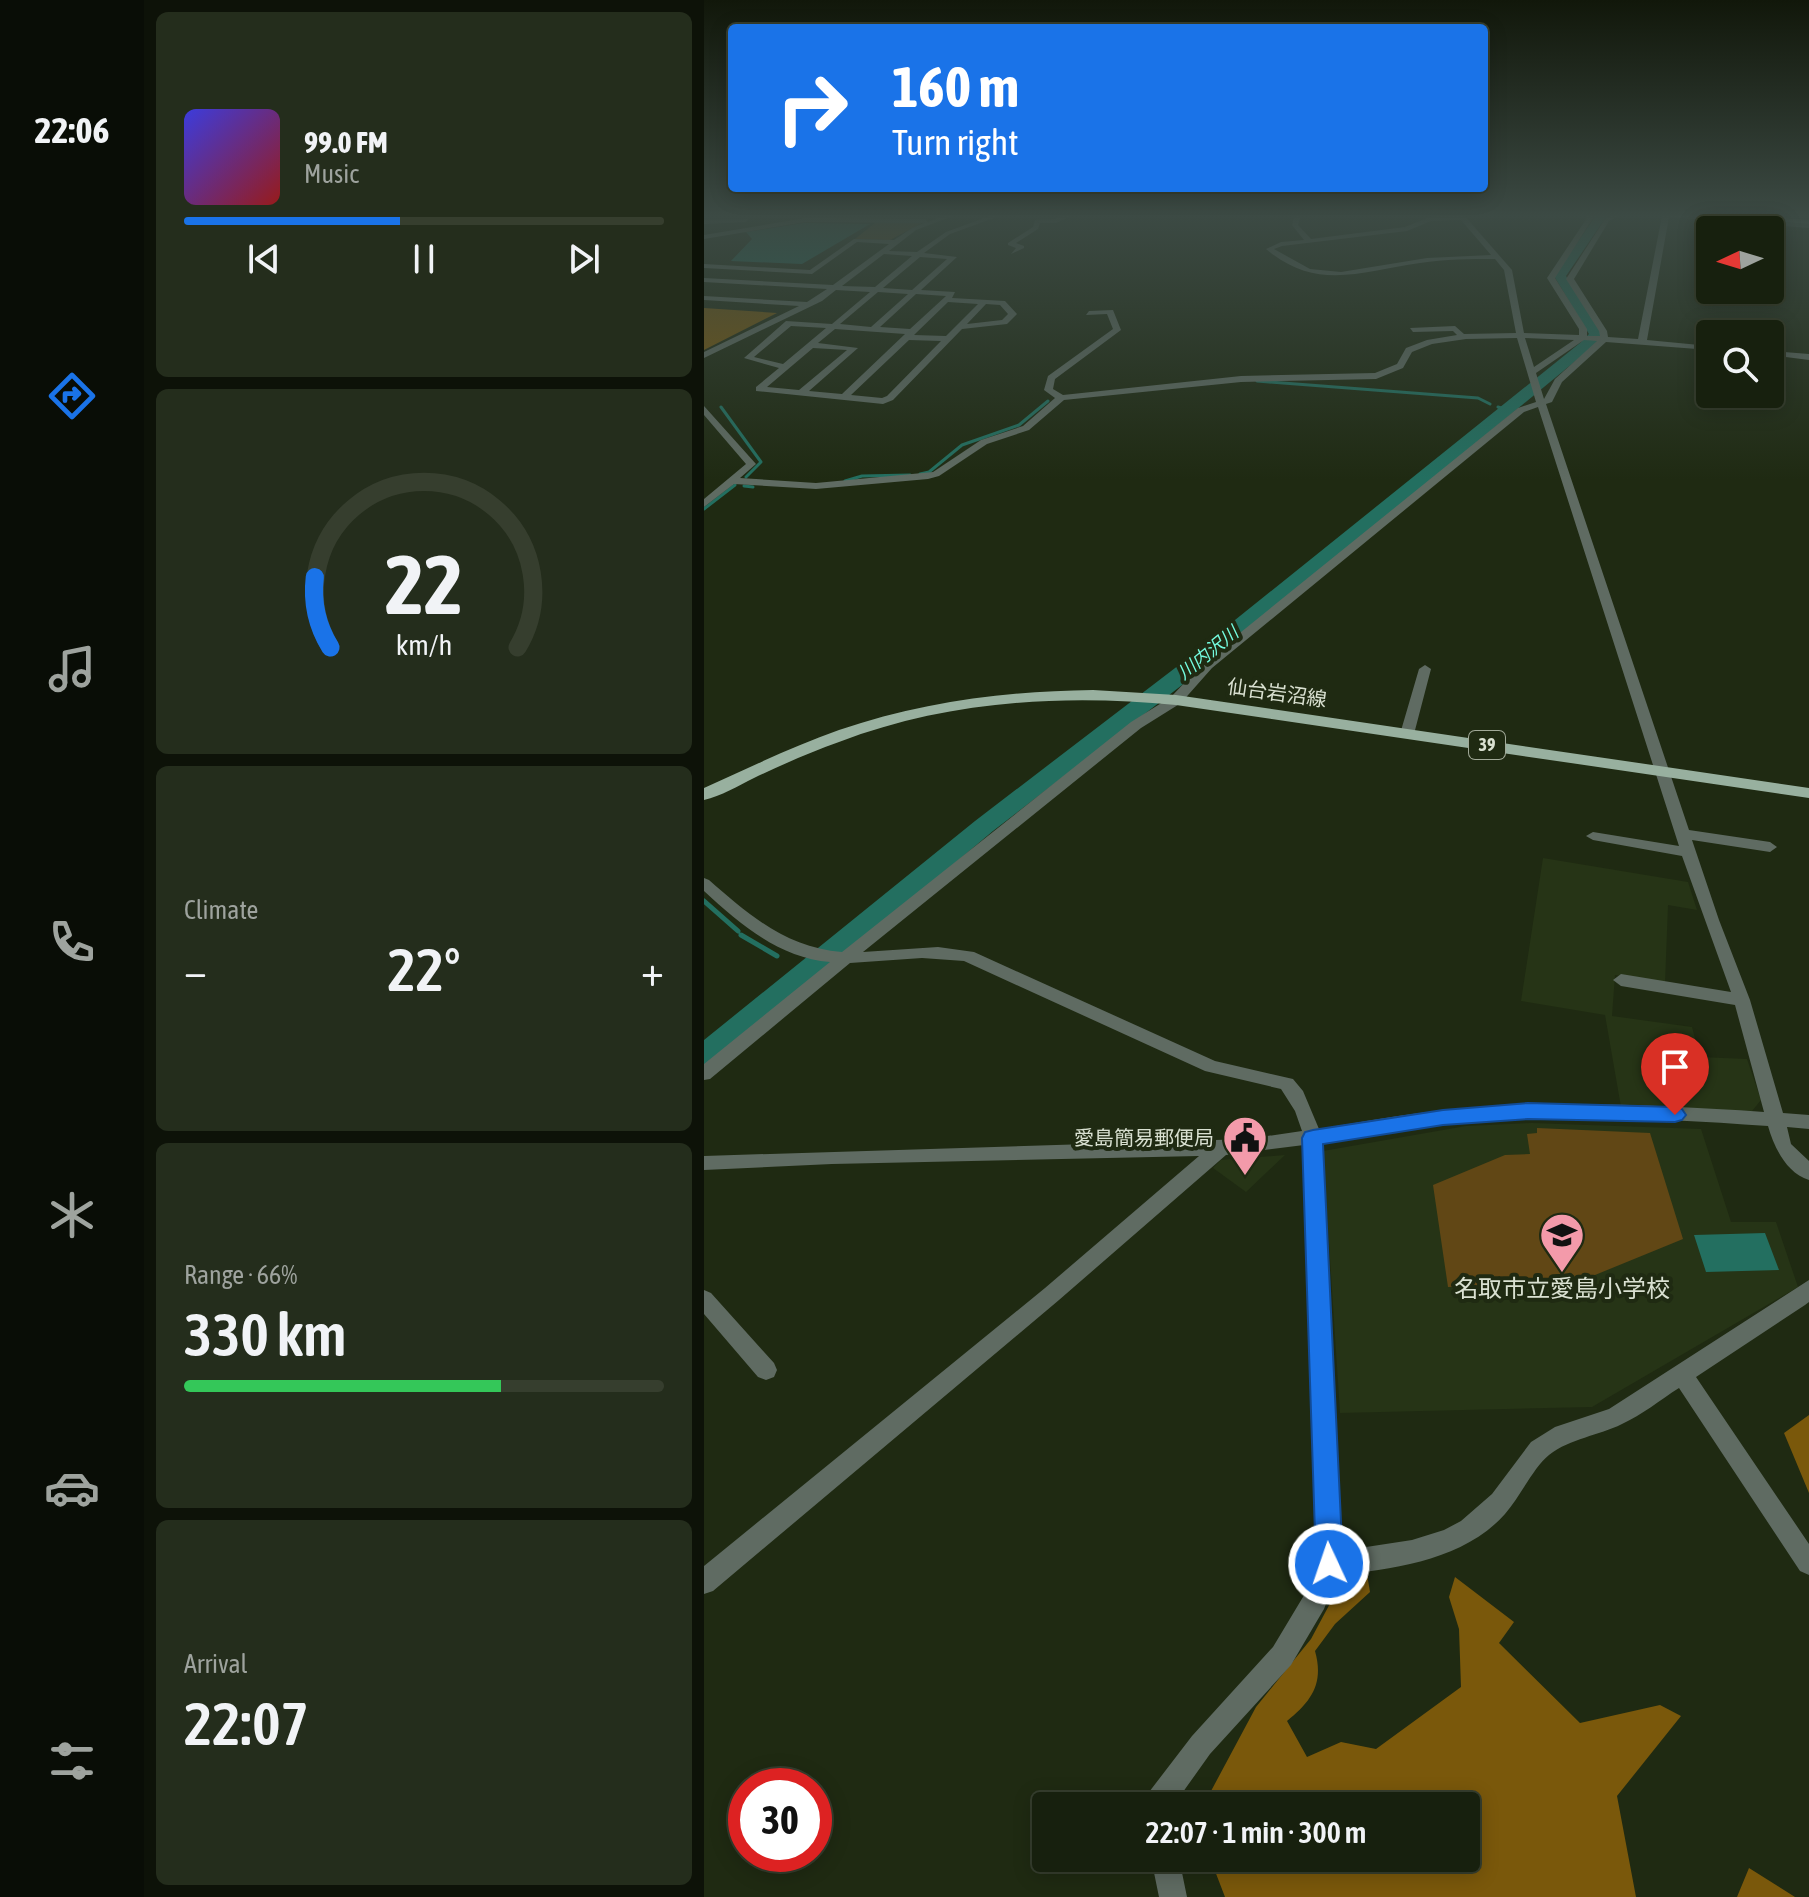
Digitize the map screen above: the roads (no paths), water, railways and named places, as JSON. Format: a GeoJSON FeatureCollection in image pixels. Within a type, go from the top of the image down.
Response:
{"type":"FeatureCollection","features":[{"type":"Feature","properties":{"kind":"main road","name":"仙台岩沼線"},"geometry":{"type":"LineString","coordinates":[[704,795],[811,747],[911,714],[1038,695],[1136,696],[1171,700],[1809,793]]}},
{"type":"Feature","properties":{"kind":"street"},"geometry":{"type":"LineString","coordinates":[[787,303],[809,304]]}},
{"type":"Feature","properties":{"kind":"street"},"geometry":{"type":"LineString","coordinates":[[860,303],[759,389],[883,401],[890,398],[983,303]]}},
{"type":"Feature","properties":{"kind":"street"},"geometry":{"type":"LineString","coordinates":[[873,329],[902,303]]}},
{"type":"Feature","properties":{"kind":"street"},"geometry":{"type":"LineString","coordinates":[[844,397],[944,303]]}},
{"type":"Feature","properties":{"kind":"street"},"geometry":{"type":"LineString","coordinates":[[960,327],[1004,322],[1013,314],[1002,303],[993,303]]}},
{"type":"Feature","properties":{"kind":"street"},"geometry":{"type":"LineString","coordinates":[[1515,303],[1521,337],[1540,399],[1661,771],[1711,920],[1742,1000],[1783,1147],[1809,1173]]}},
{"type":"Feature","properties":{"kind":"street"},"geometry":{"type":"LineString","coordinates":[[1566,303],[1585,337]]}},
{"type":"Feature","properties":{"kind":"street"},"geometry":{"type":"LineString","coordinates":[[704,1074],[891,918],[1171,700],[1208,665],[1521,410],[1540,399],[1549,400],[1558,381],[1601,338],[1603,331],[1585,303]]}},
{"type":"Feature","properties":{"kind":"street"},"geometry":{"type":"LineString","coordinates":[[1642,342],[1649,303]]}},
{"type":"Feature","properties":{"kind":"street"},"geometry":{"type":"LineString","coordinates":[[704,355],[809,304]]}},
{"type":"Feature","properties":{"kind":"street"},"geometry":{"type":"LineString","coordinates":[[1061,398],[1048,390],[1051,378],[1117,330],[1110,312],[1089,313]]}},
{"type":"Feature","properties":{"kind":"street"},"geometry":{"type":"LineString","coordinates":[[785,367],[748,358],[789,323],[873,329],[948,339]]}},
{"type":"Feature","properties":{"kind":"street"},"geometry":{"type":"LineString","coordinates":[[1413,330],[1455,328],[1463,338]]}},
{"type":"Feature","properties":{"kind":"street"},"geometry":{"type":"LineString","coordinates":[[1533,375],[1585,337]]}},
{"type":"Feature","properties":{"kind":"street"},"geometry":{"type":"LineString","coordinates":[[735,481],[816,486],[936,474],[984,442],[1026,428],[1061,398],[1241,379],[1376,376],[1400,366],[1405,353],[1411,348],[1463,338],[1585,337],[1696,347]]}},
{"type":"Feature","properties":{"kind":"street"},"geometry":{"type":"LineString","coordinates":[[801,393],[854,348],[811,345]]}},
{"type":"Feature","properties":{"kind":"street"},"geometry":{"type":"LineString","coordinates":[[1784,354],[1809,357]]}},
{"type":"Feature","properties":{"kind":"street"},"geometry":{"type":"LineString","coordinates":[[704,409],[751,464],[735,481],[704,504]]}},
{"type":"Feature","properties":{"kind":"street"},"geometry":{"type":"LineString","coordinates":[[1407,734],[1425,669]]}},
{"type":"Feature","properties":{"kind":"street"},"geometry":{"type":"LineString","coordinates":[[1683,834],[1770,847]]}},
{"type":"Feature","properties":{"kind":"street"},"geometry":{"type":"LineString","coordinates":[[1593,836],[1688,852]]}},
{"type":"Feature","properties":{"kind":"street"},"geometry":{"type":"LineString","coordinates":[[704,883],[753,928],[783,944],[842,958],[929,951],[968,956],[1211,1066],[1287,1084],[1294,1091],[1313,1138],[1329,1564],[1315,1600],[1282,1656],[1201,1745],[1166,1792]]}},
{"type":"Feature","properties":{"kind":"street"},"geometry":{"type":"LineString","coordinates":[[1621,980],[1742,1000]]}},
{"type":"Feature","properties":{"kind":"street"},"geometry":{"type":"LineString","coordinates":[[704,1163],[1221,1148],[1313,1138],[1443,1118],[1528,1111],[1809,1122]]}},
{"type":"Feature","properties":{"kind":"street"},"geometry":{"type":"LineString","coordinates":[[704,1582],[1052,1294],[1221,1148]]}},
{"type":"Feature","properties":{"kind":"street"},"geometry":{"type":"LineString","coordinates":[[1329,1564],[1370,1560],[1427,1548],[1471,1529],[1489,1515],[1539,1449],[1549,1441],[1615,1417],[1809,1289]]}},
{"type":"Feature","properties":{"kind":"street"},"geometry":{"type":"LineString","coordinates":[[704,1299],[766,1370]]}},
{"type":"Feature","properties":{"kind":"street"},"geometry":{"type":"LineString","coordinates":[[1682,1374],[1808,1563]]}},
{"type":"Feature","properties":{"kind":"street"},"geometry":{"type":"LineString","coordinates":[[1168,1872],[1173,1897]]}},
{"type":"Feature","properties":{"kind":"water"},"geometry":{"type":"Polygon","coordinates":[[[1765,1233],[1779,1270],[1706,1272],[1694,1235],[1765,1233]]]}},
{"type":"Feature","properties":{"kind":"waterway","name":"川内沢川"},"geometry":{"type":"LineString","coordinates":[[704,1057],[984,826],[1187,670],[1585,346],[1596,335],[1576,303]]}},
{"type":"Feature","properties":{"kind":"waterway"},"geometry":{"type":"LineString","coordinates":[[1257,381],[1478,398],[1490,404]]}},
{"type":"Feature","properties":{"kind":"waterway"},"geometry":{"type":"LineString","coordinates":[[920,474],[929,472],[962,445],[1019,425],[1048,401]]}},
{"type":"Feature","properties":{"kind":"waterway"},"geometry":{"type":"LineString","coordinates":[[721,407],[761,462],[746,477]]}},
{"type":"Feature","properties":{"kind":"waterway","name":"川内沢川"},"geometry":{"type":"LineString","coordinates":[[1498,407],[1507,410]]}},
{"type":"Feature","properties":{"kind":"waterway"},"geometry":{"type":"LineString","coordinates":[[845,481],[862,476],[910,475]]}},
{"type":"Feature","properties":{"kind":"waterway"},"geometry":{"type":"LineString","coordinates":[[704,509],[735,485]]}},
{"type":"Feature","properties":{"kind":"waterway"},"geometry":{"type":"LineString","coordinates":[[744,486],[753,487]]}},
{"type":"Feature","properties":{"kind":"waterway"},"geometry":{"type":"LineString","coordinates":[[704,901],[738,931]]}},
{"type":"Feature","properties":{"kind":"waterway"},"geometry":{"type":"LineString","coordinates":[[741,935],[777,956]]}},
{"type":"Feature","properties":{"kind":"waterway","name":"川内沢川"},"geometry":{"type":"LineString","coordinates":[[807,963],[816,964]]}},
{"type":"Feature","properties":{"kind":"place","name":"愛島簡易郵便局"},"geometry":{"type":"Point","coordinates":[1245,1177]}},
{"type":"Feature","properties":{"kind":"place","name":"名取市立愛島小学校"},"geometry":{"type":"Point","coordinates":[1562,1274]}}]}
